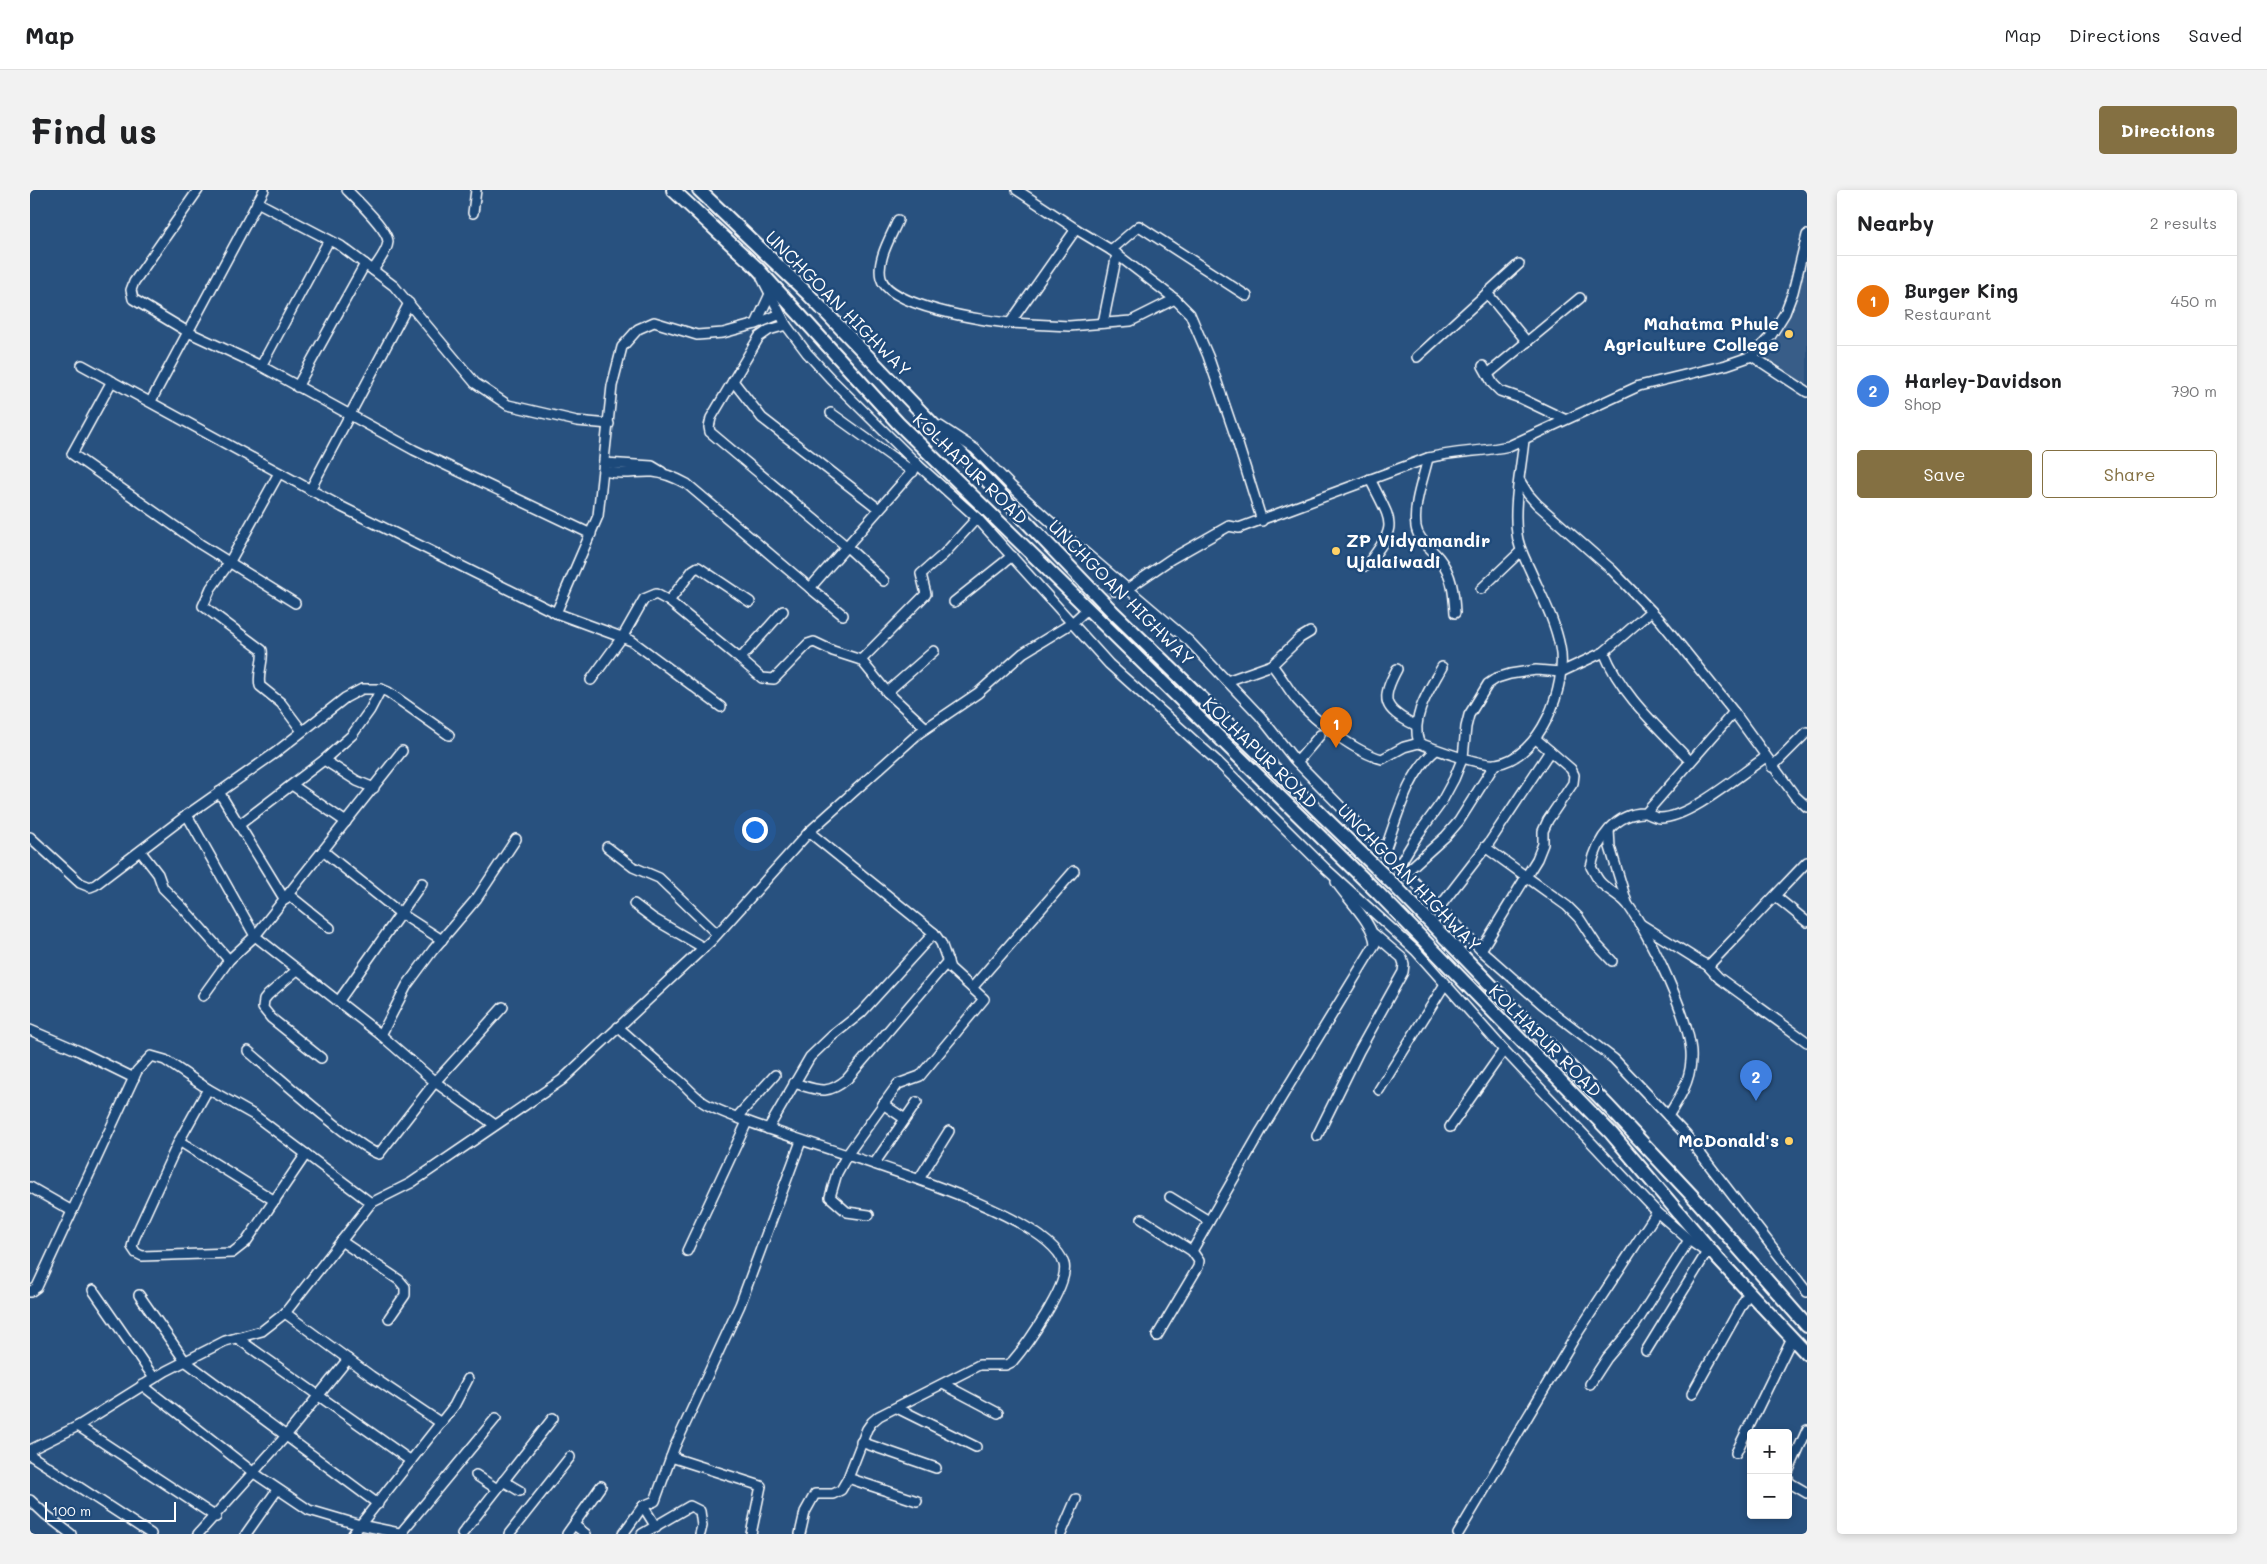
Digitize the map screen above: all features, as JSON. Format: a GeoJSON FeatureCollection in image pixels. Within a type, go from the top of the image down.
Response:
{"type":"FeatureCollection","features":[{"type":"Feature","properties":{"kind":"highway","name":"KOLHAPUR ROAD"},"geometry":{"type":"LineString","coordinates":[[674,190],[757,268],[898,423],[1379,894],[1611,1133],[1712,1256],[1749,1292],[1807,1354]]}},
{"type":"Feature","properties":{"kind":"highway","name":"UNCHGOAN HIGHWAY"},"geometry":{"type":"LineString","coordinates":[[699,190],[808,294],[1112,611],[1341,833],[1608,1106],[1698,1202],[1807,1326]]}},
{"type":"Feature","properties":{"kind":"street"},"geometry":{"type":"LineString","coordinates":[[198,190],[134,282],[131,290],[133,299],[188,332],[260,366],[414,450],[591,534]]}},
{"type":"Feature","properties":{"kind":"street"},"geometry":{"type":"LineString","coordinates":[[151,401],[264,190]]}},
{"type":"Feature","properties":{"kind":"street"},"geometry":{"type":"LineString","coordinates":[[347,190],[384,231],[388,240],[387,247],[373,270]]}},
{"type":"Feature","properties":{"kind":"street"},"geometry":{"type":"LineString","coordinates":[[473,213],[476,190]]}},
{"type":"Feature","properties":{"kind":"street"},"geometry":{"type":"LineString","coordinates":[[1017,190],[1114,252],[1175,298],[1190,314],[1208,356],[1238,441],[1262,521]]}},
{"type":"Feature","properties":{"kind":"street"},"geometry":{"type":"LineString","coordinates":[[257,202],[341,246],[394,286],[475,383],[508,405],[577,422],[609,424]]}},
{"type":"Feature","properties":{"kind":"street"},"geometry":{"type":"LineString","coordinates":[[898,220],[882,261],[880,277],[887,288],[895,293],[941,313],[992,322],[1069,326],[1131,321],[1175,298]]}},
{"type":"Feature","properties":{"kind":"street"},"geometry":{"type":"LineString","coordinates":[[1103,323],[1114,252],[1139,226],[1247,296]]}},
{"type":"Feature","properties":{"kind":"street"},"geometry":{"type":"LineString","coordinates":[[1010,323],[1076,229]]}},
{"type":"Feature","properties":{"kind":"street"},"geometry":{"type":"LineString","coordinates":[[1115,591],[1127,589],[1172,559],[1229,526],[1239,528],[1262,521],[1428,458],[1447,453],[1489,451],[1524,440],[1564,419],[1639,386],[1726,365],[1752,356],[1770,337],[1784,313],[1793,292],[1807,235]]}},
{"type":"Feature","properties":{"kind":"street"},"geometry":{"type":"LineString","coordinates":[[260,366],[329,240]]}},
{"type":"Feature","properties":{"kind":"street"},"geometry":{"type":"LineString","coordinates":[[297,387],[365,264]]}},
{"type":"Feature","properties":{"kind":"street"},"geometry":{"type":"LineString","coordinates":[[1417,357],[1519,264]]}},
{"type":"Feature","properties":{"kind":"street"},"geometry":{"type":"LineString","coordinates":[[757,268],[786,325],[808,353],[915,469]]}},
{"type":"Feature","properties":{"kind":"street"},"geometry":{"type":"LineString","coordinates":[[1487,293],[1527,342]]}},
{"type":"Feature","properties":{"kind":"street"},"geometry":{"type":"LineString","coordinates":[[756,324],[770,294]]}},
{"type":"Feature","properties":{"kind":"street"},"geometry":{"type":"LineString","coordinates":[[1564,419],[1500,391],[1493,384],[1486,370],[1527,342],[1580,298]]}},
{"type":"Feature","properties":{"kind":"street"},"geometry":{"type":"LineString","coordinates":[[310,490],[409,303]]}},
{"type":"Feature","properties":{"kind":"street"},"geometry":{"type":"LineString","coordinates":[[556,613],[598,516],[612,386],[622,346],[638,329],[654,322],[697,334],[723,333],[756,324],[778,315],[781,316]]}},
{"type":"Feature","properties":{"kind":"street"},"geometry":{"type":"LineString","coordinates":[[786,325],[769,330],[759,337],[709,422],[712,435],[846,546],[884,581]]}},
{"type":"Feature","properties":{"kind":"street"},"geometry":{"type":"LineString","coordinates":[[1752,356],[1807,392]]}},
{"type":"Feature","properties":{"kind":"street"},"geometry":{"type":"LineString","coordinates":[[82,365],[151,401],[310,490],[556,613],[607,633],[623,636],[643,647],[722,707]]}},
{"type":"Feature","properties":{"kind":"street"},"geometry":{"type":"LineString","coordinates":[[112,381],[72,454],[229,563],[295,604]]}},
{"type":"Feature","properties":{"kind":"street"},"geometry":{"type":"LineString","coordinates":[[733,381],[762,418],[879,509]]}},
{"type":"Feature","properties":{"kind":"street"},"geometry":{"type":"LineString","coordinates":[[832,413],[915,469],[977,518],[1109,664],[1218,762],[1325,868],[1416,951],[1504,1050],[1657,1212],[1689,1240],[1712,1256],[1646,1351]]}},
{"type":"Feature","properties":{"kind":"street"},"geometry":{"type":"LineString","coordinates":[[928,418],[975,449],[1010,485],[1127,589],[1189,641],[1260,716],[1297,762],[1438,908],[1481,950],[1542,1004],[1614,1060],[1668,1116],[1707,1161],[1807,1292]]}},
{"type":"Feature","properties":{"kind":"street"},"geometry":{"type":"LineString","coordinates":[[1401,871],[1446,836],[1459,821],[1495,764],[1522,751],[1536,739],[1549,715],[1561,672],[1561,650],[1556,632],[1516,536],[1516,507],[1524,440]]}},
{"type":"Feature","properties":{"kind":"street"},"geometry":{"type":"LineString","coordinates":[[1428,458],[1416,508],[1416,528],[1421,538],[1440,558],[1449,574],[1455,596],[1456,613]]}},
{"type":"Feature","properties":{"kind":"street"},"geometry":{"type":"LineString","coordinates":[[604,467],[652,466],[695,489],[843,615]]}},
{"type":"Feature","properties":{"kind":"street"},"geometry":{"type":"LineString","coordinates":[[810,588],[915,469]]}},
{"type":"Feature","properties":{"kind":"street"},"geometry":{"type":"LineString","coordinates":[[279,473],[229,563],[211,588],[203,606],[262,650],[263,657],[258,673],[260,686],[281,703],[302,731]]}},
{"type":"Feature","properties":{"kind":"street"},"geometry":{"type":"LineString","coordinates":[[1366,566],[1387,538],[1390,525],[1370,479]]}},
{"type":"Feature","properties":{"kind":"street"},"geometry":{"type":"LineString","coordinates":[[1520,481],[1537,504],[1612,570],[1678,640],[1734,712],[1795,796],[1807,807]]}},
{"type":"Feature","properties":{"kind":"street"},"geometry":{"type":"LineString","coordinates":[[861,660],[926,594],[921,574],[944,554],[977,518]]}},
{"type":"Feature","properties":{"kind":"street"},"geometry":{"type":"LineString","coordinates":[[1481,589],[1521,551]]}},
{"type":"Feature","properties":{"kind":"street"},"geometry":{"type":"LineString","coordinates":[[954,602],[1012,556]]}},
{"type":"Feature","properties":{"kind":"street"},"geometry":{"type":"LineString","coordinates":[[669,601],[693,570],[698,567],[750,602]]}},
{"type":"Feature","properties":{"kind":"street"},"geometry":{"type":"LineString","coordinates":[[591,680],[623,636],[641,604],[648,596],[656,594],[669,601],[762,678],[769,680],[780,675],[808,644],[814,642],[833,651],[861,660],[887,692],[926,728]]}},
{"type":"Feature","properties":{"kind":"street"},"geometry":{"type":"LineString","coordinates":[[740,659],[783,611]]}},
{"type":"Feature","properties":{"kind":"street"},"geometry":{"type":"LineString","coordinates":[[1401,871],[1417,836],[1440,803],[1463,758],[1469,716],[1488,684],[1497,678],[1510,674],[1536,670],[1561,672],[1604,652],[1651,611]]}},
{"type":"Feature","properties":{"kind":"street"},"geometry":{"type":"LineString","coordinates":[[30,1450],[78,1426],[142,1385],[185,1361],[225,1341],[262,1331],[285,1313],[371,1202],[411,1183],[562,1080],[704,948],[809,832],[926,728],[978,692],[1023,653],[1072,623],[1084,612]]}},
{"type":"Feature","properties":{"kind":"street"},"geometry":{"type":"LineString","coordinates":[[1227,681],[1272,665],[1300,638],[1310,632]]}},
{"type":"Feature","properties":{"kind":"street"},"geometry":{"type":"LineString","coordinates":[[887,692],[934,651]]}},
{"type":"Feature","properties":{"kind":"street"},"geometry":{"type":"LineString","coordinates":[[1604,652],[1612,671],[1622,687],[1690,762]]}},
{"type":"Feature","properties":{"kind":"street"},"geometry":{"type":"LineString","coordinates":[[1272,665],[1304,706],[1323,724],[1369,756],[1382,759],[1404,748],[1420,743],[1463,758],[1495,764]]}},
{"type":"Feature","properties":{"kind":"street"},"geometry":{"type":"LineString","coordinates":[[1420,743],[1415,725],[1424,701],[1442,667]]}},
{"type":"Feature","properties":{"kind":"street"},"geometry":{"type":"LineString","coordinates":[[1397,669],[1388,686],[1385,698],[1390,710],[1415,725]]}},
{"type":"Feature","properties":{"kind":"street"},"geometry":{"type":"LineString","coordinates":[[30,837],[80,883],[90,887],[141,852],[187,815],[344,698],[362,689],[380,689],[449,735]]}},
{"type":"Feature","properties":{"kind":"street"},"geometry":{"type":"LineString","coordinates":[[239,825],[324,760],[352,735],[370,710],[380,689]]}},
{"type":"Feature","properties":{"kind":"street"},"geometry":{"type":"LineString","coordinates":[[1646,813],[1734,712]]}},
{"type":"Feature","properties":{"kind":"street"},"geometry":{"type":"LineString","coordinates":[[1772,766],[1807,732]]}},
{"type":"Feature","properties":{"kind":"street"},"geometry":{"type":"LineString","coordinates":[[1297,762],[1320,735]]}},
{"type":"Feature","properties":{"kind":"street"},"geometry":{"type":"LineString","coordinates":[[1481,950],[1543,844],[1543,831],[1548,820],[1573,783],[1572,769],[1536,739]]}},
{"type":"Feature","properties":{"kind":"street"},"geometry":{"type":"LineString","coordinates":[[203,996],[229,960],[256,936],[402,750]]}},
{"type":"Feature","properties":{"kind":"street"},"geometry":{"type":"LineString","coordinates":[[1384,853],[1411,783],[1427,758],[1436,750]]}},
{"type":"Feature","properties":{"kind":"street"},"geometry":{"type":"LineString","coordinates":[[1438,908],[1486,847],[1550,751]]}},
{"type":"Feature","properties":{"kind":"street"},"geometry":{"type":"LineString","coordinates":[[1627,904],[1600,882],[1591,867],[1593,857],[1609,830],[1622,817],[1634,813],[1646,813],[1658,819],[1674,815],[1696,805],[1766,757]]}},
{"type":"Feature","properties":{"kind":"street"},"geometry":{"type":"LineString","coordinates":[[324,760],[374,788]]}},
{"type":"Feature","properties":{"kind":"street"},"geometry":{"type":"LineString","coordinates":[[292,785],[346,822]]}},
{"type":"Feature","properties":{"kind":"street"},"geometry":{"type":"LineString","coordinates":[[219,792],[287,897],[330,928]]}},
{"type":"Feature","properties":{"kind":"street"},"geometry":{"type":"LineString","coordinates":[[187,815],[256,936],[381,1035],[435,1082],[495,1125]]}},
{"type":"Feature","properties":{"kind":"street"},"geometry":{"type":"LineString","coordinates":[[1609,830],[1610,847],[1627,904],[1658,958],[1690,1038],[1692,1059],[1689,1075],[1681,1095],[1668,1116]]}},
{"type":"Feature","properties":{"kind":"street"},"geometry":{"type":"LineString","coordinates":[[809,832],[934,933],[942,943],[950,968],[984,999],[920,1076],[898,1084],[846,1155],[830,1196],[847,1212],[869,1215]]}},
{"type":"Feature","properties":{"kind":"street"},"geometry":{"type":"LineString","coordinates":[[381,1035],[407,986],[477,898],[516,839]]}},
{"type":"Feature","properties":{"kind":"street"},"geometry":{"type":"LineString","coordinates":[[608,847],[633,868],[660,878],[717,934]]}},
{"type":"Feature","properties":{"kind":"street"},"geometry":{"type":"LineString","coordinates":[[1486,847],[1579,918],[1596,944],[1612,961]]}},
{"type":"Feature","properties":{"kind":"street"},"geometry":{"type":"LineString","coordinates":[[323,851],[400,913],[442,940]]}},
{"type":"Feature","properties":{"kind":"street"},"geometry":{"type":"LineString","coordinates":[[141,852],[158,874],[163,888],[229,960]]}},
{"type":"Feature","properties":{"kind":"street"},"geometry":{"type":"LineString","coordinates":[[1707,964],[1807,862]]}},
{"type":"Feature","properties":{"kind":"street"},"geometry":{"type":"LineString","coordinates":[[1192,1250],[1261,1131],[1375,944],[1374,934],[1369,924],[1352,906],[1325,868]]}},
{"type":"Feature","properties":{"kind":"street"},"geometry":{"type":"LineString","coordinates":[[972,988],[1074,871]]}},
{"type":"Feature","properties":{"kind":"street"},"geometry":{"type":"LineString","coordinates":[[338,1002],[422,883]]}},
{"type":"Feature","properties":{"kind":"street"},"geometry":{"type":"LineString","coordinates":[[1775,896],[1807,922]]}},
{"type":"Feature","properties":{"kind":"street"},"geometry":{"type":"LineString","coordinates":[[634,904],[704,948]]}},
{"type":"Feature","properties":{"kind":"street"},"geometry":{"type":"LineString","coordinates":[[1639,923],[1707,964],[1719,978],[1807,1042]]}},
{"type":"Feature","properties":{"kind":"street"},"geometry":{"type":"LineString","coordinates":[[768,1129],[810,1057],[861,1013],[934,933]]}},
{"type":"Feature","properties":{"kind":"street"},"geometry":{"type":"LineString","coordinates":[[1317,1136],[1403,972],[1404,964],[1402,958],[1374,934]]}},
{"type":"Feature","properties":{"kind":"street"},"geometry":{"type":"LineString","coordinates":[[794,1083],[820,1091],[827,1091],[842,1083],[948,961]]}},
{"type":"Feature","properties":{"kind":"street"},"geometry":{"type":"LineString","coordinates":[[297,970],[268,995],[264,1000],[263,1008],[271,1018],[321,1058]]}},
{"type":"Feature","properties":{"kind":"street"},"geometry":{"type":"LineString","coordinates":[[1378,1090],[1445,984]]}},
{"type":"Feature","properties":{"kind":"street"},"geometry":{"type":"LineString","coordinates":[[248,1051],[338,1126],[376,1154],[379,1154],[435,1082],[503,1007]]}},
{"type":"Feature","properties":{"kind":"street"},"geometry":{"type":"LineString","coordinates":[[618,1027],[705,1104],[747,1122],[968,1197],[1021,1224],[1060,1253],[1065,1266],[1062,1281],[1043,1321],[1012,1362],[1006,1365],[979,1365],[872,1422],[861,1442],[848,1478],[841,1490],[833,1494],[815,1494],[805,1512],[800,1534]]}},
{"type":"Feature","properties":{"kind":"street"},"geometry":{"type":"LineString","coordinates":[[30,1030],[79,1050],[134,1078]]}},
{"type":"Feature","properties":{"kind":"street"},"geometry":{"type":"LineString","coordinates":[[1450,1127],[1504,1050]]}},
{"type":"Feature","properties":{"kind":"street"},"geometry":{"type":"LineString","coordinates":[[30,1292],[37,1287],[134,1078],[148,1056],[153,1055],[165,1060],[208,1089],[254,1115],[371,1202]]}},
{"type":"Feature","properties":{"kind":"street"},"geometry":{"type":"LineString","coordinates":[[737,1117],[775,1075]]}},
{"type":"Feature","properties":{"kind":"street"},"geometry":{"type":"LineString","coordinates":[[208,1089],[179,1141],[134,1239],[132,1247],[136,1253],[142,1256],[232,1253],[246,1242],[306,1154]]}},
{"type":"Feature","properties":{"kind":"street"},"geometry":{"type":"LineString","coordinates":[[874,1164],[917,1102]]}},
{"type":"Feature","properties":{"kind":"street"},"geometry":{"type":"LineString","coordinates":[[883,1104],[904,1119]]}},
{"type":"Feature","properties":{"kind":"street"},"geometry":{"type":"LineString","coordinates":[[687,1251],[747,1122]]}},
{"type":"Feature","properties":{"kind":"street"},"geometry":{"type":"LineString","coordinates":[[919,1179],[949,1131]]}},
{"type":"Feature","properties":{"kind":"street"},"geometry":{"type":"LineString","coordinates":[[179,1141],[274,1201]]}},
{"type":"Feature","properties":{"kind":"street"},"geometry":{"type":"LineString","coordinates":[[623,1534],[643,1506],[655,1501],[671,1457],[740,1305],[801,1141]]}},
{"type":"Feature","properties":{"kind":"street"},"geometry":{"type":"LineString","coordinates":[[30,1187],[72,1211]]}},
{"type":"Feature","properties":{"kind":"street"},"geometry":{"type":"LineString","coordinates":[[1170,1197],[1209,1221]]}},
{"type":"Feature","properties":{"kind":"street"},"geometry":{"type":"LineString","coordinates":[[1458,1534],[1575,1338],[1657,1212]]}},
{"type":"Feature","properties":{"kind":"street"},"geometry":{"type":"LineString","coordinates":[[1142,1219],[1192,1250],[1197,1256],[1198,1267],[1157,1336]]}},
{"type":"Feature","properties":{"kind":"street"},"geometry":{"type":"LineString","coordinates":[[1590,1384],[1607,1358],[1635,1325],[1689,1240]]}},
{"type":"Feature","properties":{"kind":"street"},"geometry":{"type":"LineString","coordinates":[[341,1241],[399,1280],[405,1287],[405,1295],[389,1318]]}},
{"type":"Feature","properties":{"kind":"street"},"geometry":{"type":"LineString","coordinates":[[93,1290],[154,1378]]}},
{"type":"Feature","properties":{"kind":"street"},"geometry":{"type":"LineString","coordinates":[[1692,1394],[1749,1292]]}},
{"type":"Feature","properties":{"kind":"street"},"geometry":{"type":"LineString","coordinates":[[139,1295],[185,1361],[285,1437],[378,1504]]}},
{"type":"Feature","properties":{"kind":"street"},"geometry":{"type":"LineString","coordinates":[[285,1313],[348,1359],[441,1422]]}},
{"type":"Feature","properties":{"kind":"street"},"geometry":{"type":"LineString","coordinates":[[238,1338],[411,1461]]}},
{"type":"Feature","properties":{"kind":"street"},"geometry":{"type":"LineString","coordinates":[[1736,1453],[1792,1338]]}},
{"type":"Feature","properties":{"kind":"street"},"geometry":{"type":"LineString","coordinates":[[198,1534],[216,1517],[285,1437],[348,1359]]}},
{"type":"Feature","properties":{"kind":"street"},"geometry":{"type":"LineString","coordinates":[[353,1534],[454,1406],[468,1379]]}},
{"type":"Feature","properties":{"kind":"street"},"geometry":{"type":"LineString","coordinates":[[943,1384],[998,1413]]}},
{"type":"Feature","properties":{"kind":"street"},"geometry":{"type":"LineString","coordinates":[[142,1385],[254,1473],[309,1510],[360,1525],[402,1534],[496,1418]]}},
{"type":"Feature","properties":{"kind":"street"},"geometry":{"type":"LineString","coordinates":[[897,1408],[976,1447]]}},
{"type":"Feature","properties":{"kind":"street"},"geometry":{"type":"LineString","coordinates":[[462,1534],[553,1418]]}},
{"type":"Feature","properties":{"kind":"street"},"geometry":{"type":"LineString","coordinates":[[78,1426],[216,1517]]}},
{"type":"Feature","properties":{"kind":"street"},"geometry":{"type":"LineString","coordinates":[[1792,1463],[1807,1430]]}},
{"type":"Feature","properties":{"kind":"street"},"geometry":{"type":"LineString","coordinates":[[861,1442],[936,1468]]}},
{"type":"Feature","properties":{"kind":"street"},"geometry":{"type":"LineString","coordinates":[[30,1455],[150,1534]]}},
{"type":"Feature","properties":{"kind":"street"},"geometry":{"type":"LineString","coordinates":[[671,1457],[761,1486],[751,1534]]}},
{"type":"Feature","properties":{"kind":"street"},"geometry":{"type":"LineString","coordinates":[[509,1534],[570,1458]]}},
{"type":"Feature","properties":{"kind":"street"},"geometry":{"type":"LineString","coordinates":[[476,1475],[497,1489]]}},
{"type":"Feature","properties":{"kind":"street"},"geometry":{"type":"LineString","coordinates":[[848,1478],[916,1501]]}},
{"type":"Feature","properties":{"kind":"street"},"geometry":{"type":"LineString","coordinates":[[504,1480],[520,1491]]}},
{"type":"Feature","properties":{"kind":"street"},"geometry":{"type":"LineString","coordinates":[[1792,1484],[1807,1494]]}},
{"type":"Feature","properties":{"kind":"street"},"geometry":{"type":"LineString","coordinates":[[567,1534],[601,1486]]}},
{"type":"Feature","properties":{"kind":"street"},"geometry":{"type":"LineString","coordinates":[[246,1534],[277,1490]]}},
{"type":"Feature","properties":{"kind":"street"},"geometry":{"type":"LineString","coordinates":[[1061,1534],[1076,1499]]}},
{"type":"Feature","properties":{"kind":"street"},"geometry":{"type":"LineString","coordinates":[[30,1500],[71,1534]]}},
{"type":"Feature","properties":{"kind":"street"},"geometry":{"type":"LineString","coordinates":[[643,1506],[653,1530]]}},
{"type":"Feature","properties":{"kind":"street"},"geometry":{"type":"LineString","coordinates":[[642,1534],[653,1530],[690,1506],[700,1511],[702,1526],[700,1534]]}},
{"type":"Feature","properties":{"kind":"street"},"geometry":{"type":"LineString","coordinates":[[574,1525],[586,1534]]}},
{"type":"Feature","properties":{"kind":"shaded area","name":"Mahatma Phule Agriculture College"},"geometry":{"type":"Polygon","coordinates":[[[1807,268],[1807,387],[1752,356],[1789,313],[1807,268]]]}},
{"type":"Feature","properties":{"kind":"tunnel"},"geometry":{"type":"LineString","coordinates":[[1084,612],[1115,591]]}},
{"type":"Feature","properties":{"kind":"place","name":"Mahatma Phule Agriculture College"},"geometry":{"type":"Point","coordinates":[1789,334]}},
{"type":"Feature","properties":{"kind":"place","name":"ZP Vidyamandir Ujalaiwadi"},"geometry":{"type":"Point","coordinates":[1336,551]}},
{"type":"Feature","properties":{"kind":"place","name":"Burger King"},"geometry":{"type":"Point","coordinates":[1336,748]}},
{"type":"Feature","properties":{"kind":"place","name":"Harley-Davidson"},"geometry":{"type":"Point","coordinates":[1756,1101]}},
{"type":"Feature","properties":{"kind":"place","name":"McDonald's"},"geometry":{"type":"Point","coordinates":[1789,1141]}}]}
